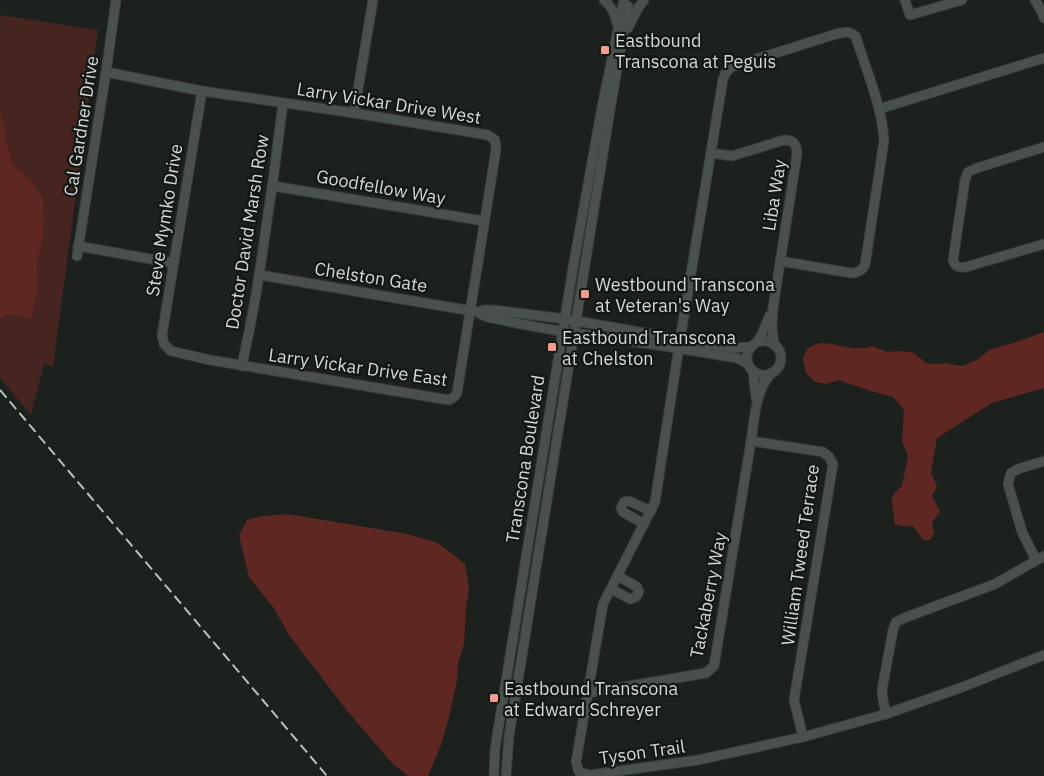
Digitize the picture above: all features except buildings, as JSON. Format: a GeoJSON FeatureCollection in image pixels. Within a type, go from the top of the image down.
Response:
{"type":"FeatureCollection","features":[{"type":"Feature","properties":{"kind":"street","name":"Cal Gardner Drive"},"geometry":{"type":"LineString","coordinates":[[77,256],[116,0]]}},
{"type":"Feature","properties":{"kind":"street"},"geometry":{"type":"LineString","coordinates":[[354,113],[373,0]]}},
{"type":"Feature","properties":{"kind":"street"},"geometry":{"type":"LineString","coordinates":[[604,0],[610,4],[618,29]]}},
{"type":"Feature","properties":{"kind":"street","name":"Transcona Boulevard"},"geometry":{"type":"LineString","coordinates":[[494,776],[494,758],[564,319],[602,107],[624,0]]}},
{"type":"Feature","properties":{"kind":"street","name":"Transcona Boulevard"},"geometry":{"type":"LineString","coordinates":[[506,776],[509,736],[630,0]]}},
{"type":"Feature","properties":{"kind":"street"},"geometry":{"type":"LineString","coordinates":[[623,37],[644,0]]}},
{"type":"Feature","properties":{"kind":"street"},"geometry":{"type":"LineString","coordinates":[[905,0],[910,15],[962,0]]}},
{"type":"Feature","properties":{"kind":"street"},"geometry":{"type":"LineString","coordinates":[[1035,0],[1043,15]]}},
{"type":"Feature","properties":{"kind":"street"},"geometry":{"type":"LineString","coordinates":[[1042,0],[1043,15]]}},
{"type":"Feature","properties":{"kind":"street","name":"Tyson Trail"},"geometry":{"type":"LineString","coordinates":[[780,261],[851,273],[858,272],[865,265],[884,141],[879,109],[856,37],[852,33],[845,32],[730,68],[725,73],[679,344],[655,502],[603,604],[576,762],[579,772],[590,776],[698,760],[803,737],[886,714],[960,688],[1044,655]]}},
{"type":"Feature","properties":{"kind":"street"},"geometry":{"type":"LineString","coordinates":[[879,109],[1044,58]]}},
{"type":"Feature","properties":{"kind":"street","name":"Larry Vickar Drive West"},"geometry":{"type":"LineString","coordinates":[[106,72],[202,91],[488,134],[495,140],[496,150],[484,221],[474,311]]}},
{"type":"Feature","properties":{"kind":"street","name":"Steve Mymko Drive"},"geometry":{"type":"LineString","coordinates":[[171,350],[164,344],[162,335],[202,91]]}},
{"type":"Feature","properties":{"kind":"street","name":"Doctor David Marsh Row"},"geometry":{"type":"LineString","coordinates":[[242,366],[260,275],[283,103]]}},
{"type":"Feature","properties":{"kind":"street","name":"Liba Way"},"geometry":{"type":"LineString","coordinates":[[712,153],[732,156],[784,140],[791,140],[796,146],[797,154],[773,308],[772,327],[774,344]]}},
{"type":"Feature","properties":{"kind":"street"},"geometry":{"type":"LineString","coordinates":[[1044,147],[968,172],[965,180],[952,260],[954,265],[959,268],[966,268],[1044,244]]}},
{"type":"Feature","properties":{"kind":"street","name":"Goodfellow Way"},"geometry":{"type":"LineString","coordinates":[[273,186],[484,221]]}},
{"type":"Feature","properties":{"kind":"street"},"geometry":{"type":"LineString","coordinates":[[78,246],[173,263]]}},
{"type":"Feature","properties":{"kind":"street","name":"Chelston Gate"},"geometry":{"type":"LineString","coordinates":[[260,275],[474,311],[493,310],[564,319],[679,344]]}},
{"type":"Feature","properties":{"kind":"street","name":"Liba Way"},"geometry":{"type":"LineString","coordinates":[[754,345],[761,336],[773,308]]}},
{"type":"Feature","properties":{"kind":"street","name":"Chelston Gate"},"geometry":{"type":"LineString","coordinates":[[474,311],[493,318],[563,332],[679,344]]}},
{"type":"Feature","properties":{"kind":"street","name":"Larry Vickar Drive East"},"geometry":{"type":"LineString","coordinates":[[171,350],[242,366],[449,400],[456,393],[474,311]]}},
{"type":"Feature","properties":{"kind":"street"},"geometry":{"type":"LineString","coordinates":[[679,344],[731,348],[754,345],[766,341],[774,344],[779,351],[781,360],[778,368],[766,380],[756,404]]}},
{"type":"Feature","properties":{"kind":"street"},"geometry":{"type":"LineString","coordinates":[[679,344],[737,358],[762,375],[772,373]]}},
{"type":"Feature","properties":{"kind":"street"},"geometry":{"type":"LineString","coordinates":[[754,345],[747,355],[756,404]]}},
{"type":"Feature","properties":{"kind":"street","name":"Tackaberry Way"},"geometry":{"type":"LineString","coordinates":[[588,693],[706,673],[714,666],[752,441],[756,404]]}},
{"type":"Feature","properties":{"kind":"street","name":"William Tweed Terrace"},"geometry":{"type":"LineString","coordinates":[[752,441],[823,452],[830,457],[833,464],[794,700],[803,737]]}},
{"type":"Feature","properties":{"kind":"street"},"geometry":{"type":"LineString","coordinates":[[886,714],[882,690],[896,622],[995,584],[1040,558],[1022,532],[1008,484],[1011,473],[1044,461]]}},
{"type":"Feature","properties":{"kind":"street"},"geometry":{"type":"LineString","coordinates":[[644,524],[623,512],[621,508],[624,502],[629,501],[651,511]]}},
{"type":"Feature","properties":{"kind":"street"},"geometry":{"type":"LineString","coordinates":[[611,589],[630,599],[636,597],[637,587],[618,576]]}},
{"type":"Feature","properties":{"kind":"shaded area"},"geometry":{"type":"Polygon","coordinates":[[[0,15],[98,30],[53,367],[44,364],[31,415],[0,378],[0,15]]]}},
{"type":"Feature","properties":{"kind":"shaded area"},"geometry":{"type":"Polygon","coordinates":[[[0,113],[6,130],[6,141],[12,164],[31,181],[43,198],[44,233],[37,264],[37,294],[31,319],[13,314],[0,318],[0,113]]]}},
{"type":"Feature","properties":{"kind":"shaded area"},"geometry":{"type":"Polygon","coordinates":[[[1044,332],[1044,388],[992,403],[937,438],[931,472],[937,487],[932,495],[940,512],[932,522],[934,533],[930,540],[923,540],[913,526],[894,524],[892,499],[893,495],[902,486],[908,456],[902,442],[904,410],[893,397],[838,380],[827,384],[815,382],[806,373],[803,359],[807,349],[821,343],[853,348],[872,346],[887,352],[914,353],[926,363],[946,363],[962,366],[977,360],[989,350],[1044,332]]]}},
{"type":"Feature","properties":{"kind":"shaded area"},"geometry":{"type":"Polygon","coordinates":[[[287,514],[407,534],[438,543],[465,564],[469,589],[464,644],[458,663],[457,681],[449,717],[441,745],[428,776],[408,776],[391,762],[348,712],[289,635],[273,607],[249,577],[239,535],[247,520],[263,516],[287,514]]]}},
{"type":"Feature","properties":{"kind":"railway"},"geometry":{"type":"LineString","coordinates":[[0,390],[327,776]]}},
{"type":"Feature","properties":{"kind":"place","name":"Eastbound Transcona at Peguis"},"geometry":{"type":"Point","coordinates":[605,50]}},
{"type":"Feature","properties":{"kind":"place","name":"Westbound Transcona at Veteran's Way"},"geometry":{"type":"Point","coordinates":[585,294]}},
{"type":"Feature","properties":{"kind":"place","name":"Eastbound Transcona at Chelston"},"geometry":{"type":"Point","coordinates":[552,347]}},
{"type":"Feature","properties":{"kind":"place","name":"Eastbound Transcona at Edward Schreyer"},"geometry":{"type":"Point","coordinates":[494,698]}}]}
